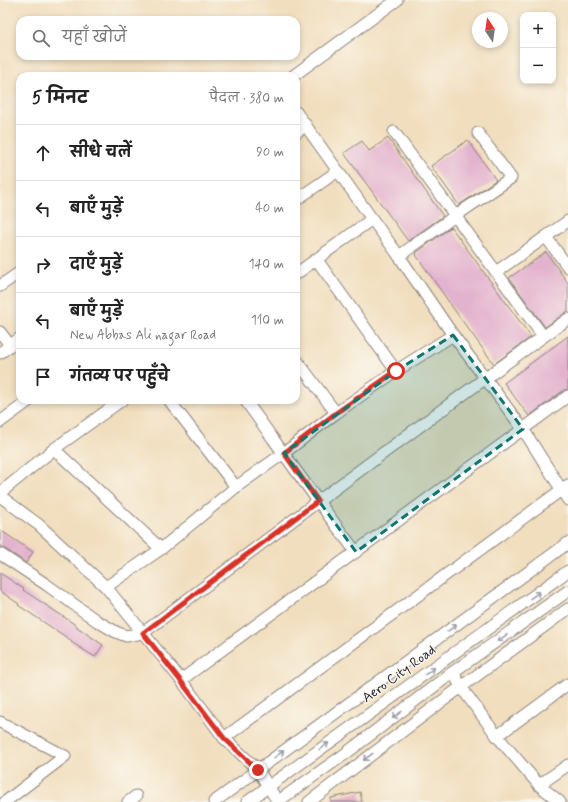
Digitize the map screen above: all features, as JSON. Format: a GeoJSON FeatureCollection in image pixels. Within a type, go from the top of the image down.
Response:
{"type":"FeatureCollection","features":[{"type":"Feature","properties":{"kind":"street"},"geometry":{"type":"LineString","coordinates":[[298,72],[397,0]]}},
{"type":"Feature","properties":{"kind":"street"},"geometry":{"type":"LineString","coordinates":[[300,118],[400,256],[453,335],[565,487],[568,500]]}},
{"type":"Feature","properties":{"kind":"street"},"geometry":{"type":"LineString","coordinates":[[300,130],[306,126]]}},
{"type":"Feature","properties":{"kind":"street"},"geometry":{"type":"LineString","coordinates":[[394,132],[544,336]]}},
{"type":"Feature","properties":{"kind":"street"},"geometry":{"type":"LineString","coordinates":[[400,256],[511,178],[478,133]]}},
{"type":"Feature","properties":{"kind":"street"},"geometry":{"type":"LineString","coordinates":[[300,197],[338,171]]}},
{"type":"Feature","properties":{"kind":"street"},"geometry":{"type":"LineString","coordinates":[[300,271],[372,219]]}},
{"type":"Feature","properties":{"kind":"street"},"geometry":{"type":"LineString","coordinates":[[496,272],[568,221]]}},
{"type":"Feature","properties":{"kind":"street"},"geometry":{"type":"LineString","coordinates":[[546,237],[568,267]]}},
{"type":"Feature","properties":{"kind":"street"},"geometry":{"type":"LineString","coordinates":[[317,260],[396,371]]}},
{"type":"Feature","properties":{"kind":"street"},"geometry":{"type":"LineString","coordinates":[[0,286],[16,275]]}},
{"type":"Feature","properties":{"kind":"street"},"geometry":{"type":"LineString","coordinates":[[0,554],[47,585],[97,621],[116,632],[126,636],[143,633],[318,501],[568,319]]}},
{"type":"Feature","properties":{"kind":"street"},"geometry":{"type":"LineString","coordinates":[[0,332],[10,345]]}},
{"type":"Feature","properties":{"kind":"street"},"geometry":{"type":"LineString","coordinates":[[106,587],[161,549],[236,487],[284,453],[336,413],[396,371],[453,335]]}},
{"type":"Feature","properties":{"kind":"street"},"geometry":{"type":"LineString","coordinates":[[0,353],[16,341]]}},
{"type":"Feature","properties":{"kind":"street"},"geometry":{"type":"LineString","coordinates":[[300,364],[336,413]]}},
{"type":"Feature","properties":{"kind":"street"},"geometry":{"type":"LineString","coordinates":[[180,680],[568,396]]}},
{"type":"Feature","properties":{"kind":"street"},"geometry":{"type":"LineString","coordinates":[[2,417],[23,404]]}},
{"type":"Feature","properties":{"kind":"street"},"geometry":{"type":"LineString","coordinates":[[116,404],[54,449],[0,494],[39,525],[106,587],[224,738],[258,770],[278,802],[345,754],[453,672],[568,591]]}},
{"type":"Feature","properties":{"kind":"street"},"geometry":{"type":"LineString","coordinates":[[172,404],[236,487]]}},
{"type":"Feature","properties":{"kind":"street"},"geometry":{"type":"LineString","coordinates":[[248,404],[356,552]]}},
{"type":"Feature","properties":{"kind":"street"},"geometry":{"type":"LineString","coordinates":[[54,449],[161,549]]}},
{"type":"Feature","properties":{"kind":"street"},"geometry":{"type":"LineString","coordinates":[[224,738],[565,487]]}},
{"type":"Feature","properties":{"kind":"street"},"geometry":{"type":"LineString","coordinates":[[214,802],[568,543]]}},
{"type":"Feature","properties":{"kind":"street","name":"Aero City Road"},"geometry":{"type":"LineString","coordinates":[[247,802],[568,571]]}},
{"type":"Feature","properties":{"kind":"street"},"geometry":{"type":"LineString","coordinates":[[309,802],[461,687],[568,609]]}},
{"type":"Feature","properties":{"kind":"street"},"geometry":{"type":"LineString","coordinates":[[453,672],[461,687],[497,736],[539,785],[560,802]]}},
{"type":"Feature","properties":{"kind":"street"},"geometry":{"type":"LineString","coordinates":[[497,736],[568,684]]}},
{"type":"Feature","properties":{"kind":"street"},"geometry":{"type":"LineString","coordinates":[[0,722],[65,756],[5,802]]}},
{"type":"Feature","properties":{"kind":"street"},"geometry":{"type":"LineString","coordinates":[[539,785],[568,766]]}},
{"type":"Feature","properties":{"kind":"highlighted area"},"geometry":{"type":"Polygon","coordinates":[[[453,335],[523,429],[356,552],[284,453],[396,371],[453,335]]]}},
{"type":"Feature","properties":{"kind":"building"},"geometry":{"type":"Polygon","coordinates":[[[388,138],[443,216],[408,241],[344,153],[362,141],[369,151],[388,138]]]}},
{"type":"Feature","properties":{"kind":"building"},"geometry":{"type":"Polygon","coordinates":[[[468,140],[496,180],[459,205],[431,166],[468,140]]]}},
{"type":"Feature","properties":{"kind":"building"},"geometry":{"type":"Polygon","coordinates":[[[451,227],[531,337],[494,364],[416,255],[416,253],[451,227]]]}},
{"type":"Feature","properties":{"kind":"building"},"geometry":{"type":"Polygon","coordinates":[[[546,252],[568,283],[568,311],[545,327],[509,278],[546,252]]]}},
{"type":"Feature","properties":{"kind":"building"},"geometry":{"type":"Polygon","coordinates":[[[568,336],[568,389],[564,390],[529,416],[504,383],[568,336]]]}},
{"type":"Feature","properties":{"kind":"building"},"geometry":{"type":"Polygon","coordinates":[[[0,530],[33,552],[26,563],[4,548],[0,547],[0,530]]]}},
{"type":"Feature","properties":{"kind":"building"},"geometry":{"type":"Polygon","coordinates":[[[0,573],[103,645],[95,657],[71,642],[72,641],[18,605],[19,604],[0,591],[0,573]]]}},
{"type":"Feature","properties":{"kind":"building"},"geometry":{"type":"Polygon","coordinates":[[[360,792],[362,802],[331,802],[331,798],[360,792]]]}},
{"type":"Feature","properties":{"kind":"route"},"geometry":{"type":"LineString","coordinates":[[258,770],[224,738],[143,633],[318,501],[284,453],[336,413],[396,371]]}}]}
